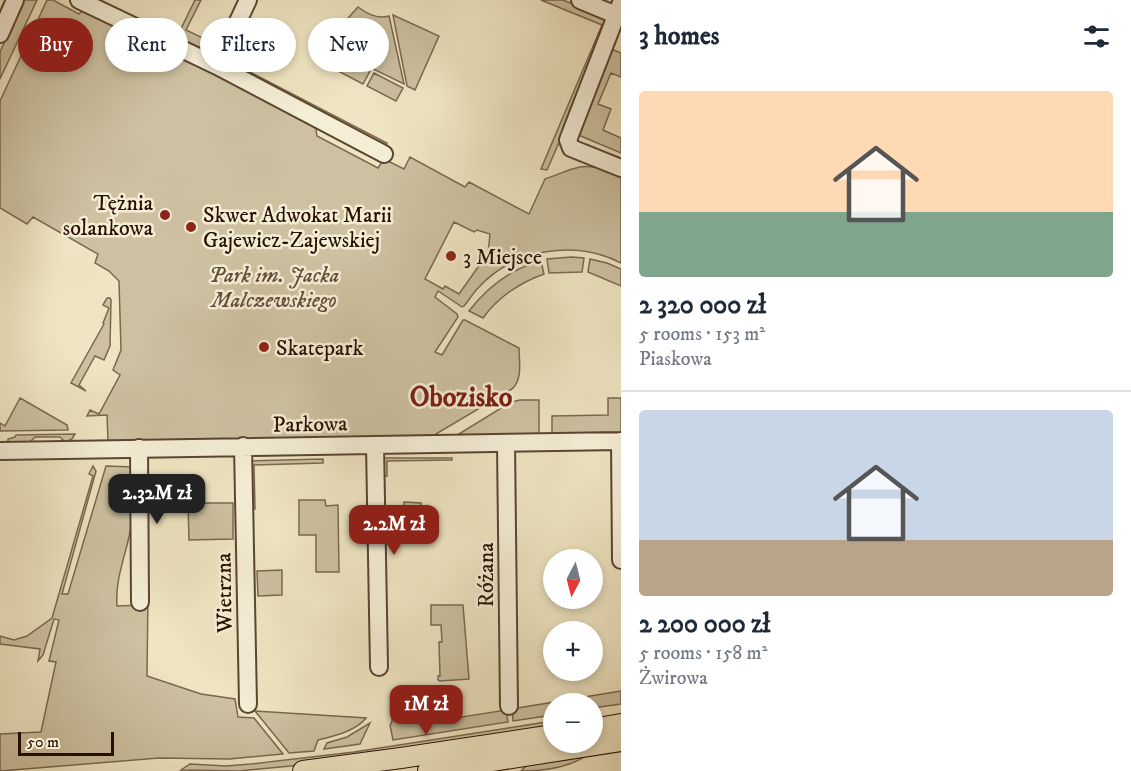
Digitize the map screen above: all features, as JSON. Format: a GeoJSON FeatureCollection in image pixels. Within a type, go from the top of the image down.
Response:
{"type":"FeatureCollection","features":[{"type":"Feature","properties":{"kind":"main road"},"geometry":{"type":"LineString","coordinates":[[603,727],[621,724]]}},
{"type":"Feature","properties":{"kind":"main road"},"geometry":{"type":"LineString","coordinates":[[303,771],[543,737]]}},
{"type":"Feature","properties":{"kind":"main road"},"geometry":{"type":"LineString","coordinates":[[428,771],[512,764],[621,741]]}},
{"type":"Feature","properties":{"kind":"street"},"geometry":{"type":"LineString","coordinates":[[0,34],[15,0]]}},
{"type":"Feature","properties":{"kind":"street"},"geometry":{"type":"LineString","coordinates":[[79,0],[200,58]]}},
{"type":"Feature","properties":{"kind":"street"},"geometry":{"type":"LineString","coordinates":[[240,18],[248,0]]}},
{"type":"Feature","properties":{"kind":"street"},"geometry":{"type":"LineString","coordinates":[[580,0],[619,9],[568,134],[568,143],[575,149],[621,168]]}},
{"type":"Feature","properties":{"kind":"street"},"geometry":{"type":"LineString","coordinates":[[228,72],[384,154]]}},
{"type":"Feature","properties":{"kind":"street"},"geometry":{"type":"LineString","coordinates":[[620,441],[621,560]]}},
{"type":"Feature","properties":{"kind":"street","name":"Parkowa"},"geometry":{"type":"LineString","coordinates":[[0,451],[620,441]]}},
{"type":"Feature","properties":{"kind":"street","name":"Różana"},"geometry":{"type":"LineString","coordinates":[[506,442],[509,706]]}},
{"type":"Feature","properties":{"kind":"street"},"geometry":{"type":"LineString","coordinates":[[375,445],[379,667]]}},
{"type":"Feature","properties":{"kind":"street","name":"Wietrzna"},"geometry":{"type":"LineString","coordinates":[[243,446],[248,704]]}},
{"type":"Feature","properties":{"kind":"street"},"geometry":{"type":"LineString","coordinates":[[139,448],[140,602]]}},
{"type":"Feature","properties":{"kind":"green space"},"geometry":{"type":"Polygon","coordinates":[[[23,0],[37,0],[29,18],[18,18],[18,41],[0,79],[0,52],[23,0]]]}},
{"type":"Feature","properties":{"kind":"green space","name":"Park im. Jacka Malczewskiego"},"geometry":{"type":"Polygon","coordinates":[[[47,0],[53,0],[79,14],[85,8],[105,18],[105,72],[188,72],[188,60],[200,66],[200,72],[213,72],[315,123],[317,136],[378,168],[384,159],[404,169],[410,157],[465,187],[469,182],[529,214],[545,179],[582,167],[598,168],[621,175],[621,263],[584,251],[546,252],[527,256],[493,274],[462,307],[438,291],[435,297],[458,317],[435,352],[442,355],[465,320],[519,348],[520,370],[518,380],[512,389],[431,437],[108,441],[107,415],[87,416],[90,410],[99,414],[120,375],[113,370],[121,350],[119,281],[109,271],[95,263],[98,254],[33,217],[27,224],[0,208],[0,101],[18,62],[18,72],[93,72],[93,18],[39,18],[47,0]],[[454,222],[425,279],[443,289],[445,286],[459,294],[488,253],[490,234],[477,230],[474,232],[454,222]]]}},
{"type":"Feature","properties":{"kind":"green space"},"geometry":{"type":"Polygon","coordinates":[[[195,0],[201,0],[188,26],[186,18],[195,0]]]}},
{"type":"Feature","properties":{"kind":"green space"},"geometry":{"type":"Polygon","coordinates":[[[541,0],[563,0],[602,16],[606,20],[547,170],[541,169],[602,25],[541,0]]]}},
{"type":"Feature","properties":{"kind":"green space"},"geometry":{"type":"Polygon","coordinates":[[[358,7],[373,15],[389,16],[404,84],[379,72],[389,72],[389,18],[348,18],[358,7]]]}},
{"type":"Feature","properties":{"kind":"green space"},"geometry":{"type":"Polygon","coordinates":[[[393,15],[439,36],[415,90],[407,86],[393,15]]]}},
{"type":"Feature","properties":{"kind":"green space"},"geometry":{"type":"Polygon","coordinates":[[[188,31],[200,37],[200,48],[188,42],[188,31]]]}},
{"type":"Feature","properties":{"kind":"green space"},"geometry":{"type":"Polygon","coordinates":[[[611,49],[621,53],[621,77],[611,73],[598,104],[611,109],[603,130],[621,138],[621,153],[576,134],[611,49]]]}},
{"type":"Feature","properties":{"kind":"green space"},"geometry":{"type":"Polygon","coordinates":[[[250,72],[387,143],[385,147],[246,73],[250,72]]]}},
{"type":"Feature","properties":{"kind":"green space"},"geometry":{"type":"Polygon","coordinates":[[[340,72],[369,72],[363,84],[340,72]]]}},
{"type":"Feature","properties":{"kind":"green space"},"geometry":{"type":"Polygon","coordinates":[[[374,73],[403,88],[396,101],[367,86],[374,73]]]}},
{"type":"Feature","properties":{"kind":"green space"},"geometry":{"type":"Polygon","coordinates":[[[584,258],[582,272],[549,273],[547,259],[584,258]]]}},
{"type":"Feature","properties":{"kind":"green space"},"geometry":{"type":"Polygon","coordinates":[[[590,259],[621,269],[621,286],[588,272],[590,259]]]}},
{"type":"Feature","properties":{"kind":"green space"},"geometry":{"type":"Polygon","coordinates":[[[541,261],[544,274],[510,291],[483,318],[469,311],[500,280],[519,269],[541,261]]]}},
{"type":"Feature","properties":{"kind":"green space"},"geometry":{"type":"Polygon","coordinates":[[[107,298],[111,300],[110,346],[104,360],[95,356],[79,385],[86,391],[71,383],[104,324],[109,308],[103,305],[107,298]]]}},
{"type":"Feature","properties":{"kind":"green space"},"geometry":{"type":"Polygon","coordinates":[[[20,398],[67,425],[68,430],[0,431],[0,423],[5,426],[20,398]]]}},
{"type":"Feature","properties":{"kind":"green space"},"geometry":{"type":"Polygon","coordinates":[[[608,398],[621,398],[621,434],[552,435],[552,416],[608,415],[608,398]]]}},
{"type":"Feature","properties":{"kind":"green space"},"geometry":{"type":"Polygon","coordinates":[[[539,400],[539,435],[454,437],[511,402],[539,400]]]}},
{"type":"Feature","properties":{"kind":"green space"},"geometry":{"type":"Polygon","coordinates":[[[75,434],[72,439],[65,442],[60,437],[35,437],[30,442],[8,443],[8,439],[16,435],[75,434]]]}},
{"type":"Feature","properties":{"kind":"green space"},"geometry":{"type":"Polygon","coordinates":[[[381,458],[452,458],[452,460],[387,461],[387,476],[380,476],[381,458]]]}},
{"type":"Feature","properties":{"kind":"green space"},"geometry":{"type":"Polygon","coordinates":[[[323,459],[323,463],[254,465],[255,509],[248,509],[249,461],[323,459]]]}},
{"type":"Feature","properties":{"kind":"green space"},"geometry":{"type":"Polygon","coordinates":[[[93,466],[96,471],[62,594],[68,594],[106,466],[134,467],[132,516],[119,578],[117,606],[142,605],[148,594],[147,676],[201,694],[235,699],[238,717],[254,718],[283,754],[229,759],[159,758],[0,771],[0,734],[41,732],[56,662],[49,661],[59,620],[54,619],[43,655],[38,661],[40,649],[0,644],[0,636],[14,640],[27,636],[52,618],[93,476],[89,474],[93,466]]]}},
{"type":"Feature","properties":{"kind":"green space"},"geometry":{"type":"Polygon","coordinates":[[[299,500],[325,500],[326,506],[338,505],[339,572],[316,572],[316,535],[299,535],[299,500]]]}},
{"type":"Feature","properties":{"kind":"green space"},"geometry":{"type":"Polygon","coordinates":[[[404,502],[421,503],[421,520],[404,520],[404,502]]]}},
{"type":"Feature","properties":{"kind":"green space"},"geometry":{"type":"Polygon","coordinates":[[[188,503],[233,503],[233,539],[189,540],[188,503]]]}},
{"type":"Feature","properties":{"kind":"green space"},"geometry":{"type":"Polygon","coordinates":[[[282,570],[282,595],[258,596],[257,571],[282,570]]]}},
{"type":"Feature","properties":{"kind":"green space"},"geometry":{"type":"Polygon","coordinates":[[[431,605],[463,605],[469,679],[438,680],[440,676],[439,642],[442,642],[441,625],[431,625],[431,605]]]}},
{"type":"Feature","properties":{"kind":"green space"},"geometry":{"type":"Polygon","coordinates":[[[621,691],[621,704],[603,707],[603,694],[621,691]]]}},
{"type":"Feature","properties":{"kind":"green space"},"geometry":{"type":"Polygon","coordinates":[[[543,704],[543,716],[513,721],[512,709],[543,704]]]}},
{"type":"Feature","properties":{"kind":"green space"},"geometry":{"type":"Polygon","coordinates":[[[422,708],[424,723],[506,710],[508,722],[393,740],[390,725],[392,709],[422,708]]]}},
{"type":"Feature","properties":{"kind":"green space"},"geometry":{"type":"Polygon","coordinates":[[[255,711],[366,718],[351,730],[318,740],[314,751],[289,753],[255,711]]]}},
{"type":"Feature","properties":{"kind":"green space"},"geometry":{"type":"Polygon","coordinates":[[[370,723],[360,744],[324,749],[327,743],[347,737],[370,723]]]}},
{"type":"Feature","properties":{"kind":"green space"},"geometry":{"type":"Polygon","coordinates":[[[543,723],[543,728],[291,766],[239,771],[181,770],[190,764],[226,766],[354,752],[543,723]]]}},
{"type":"Feature","properties":{"kind":"green space"},"geometry":{"type":"Polygon","coordinates":[[[590,753],[575,762],[557,767],[521,771],[528,764],[590,753]]]}},
{"type":"Feature","properties":{"kind":"place","name":"Tężnia solankowa"},"geometry":{"type":"Point","coordinates":[165,215]}},
{"type":"Feature","properties":{"kind":"place","name":"Skwer Adwokat Marii Gajewicz-Zajewskiej"},"geometry":{"type":"Point","coordinates":[191,227]}},
{"type":"Feature","properties":{"kind":"place","name":"3 Miejsce"},"geometry":{"type":"Point","coordinates":[451,256]}},
{"type":"Feature","properties":{"kind":"place","name":"Skatepark"},"geometry":{"type":"Point","coordinates":[264,347]}},
{"type":"Feature","properties":{"kind":"district","name":"Obozisko"},"geometry":{"type":"Point","coordinates":[461,396]}}]}
